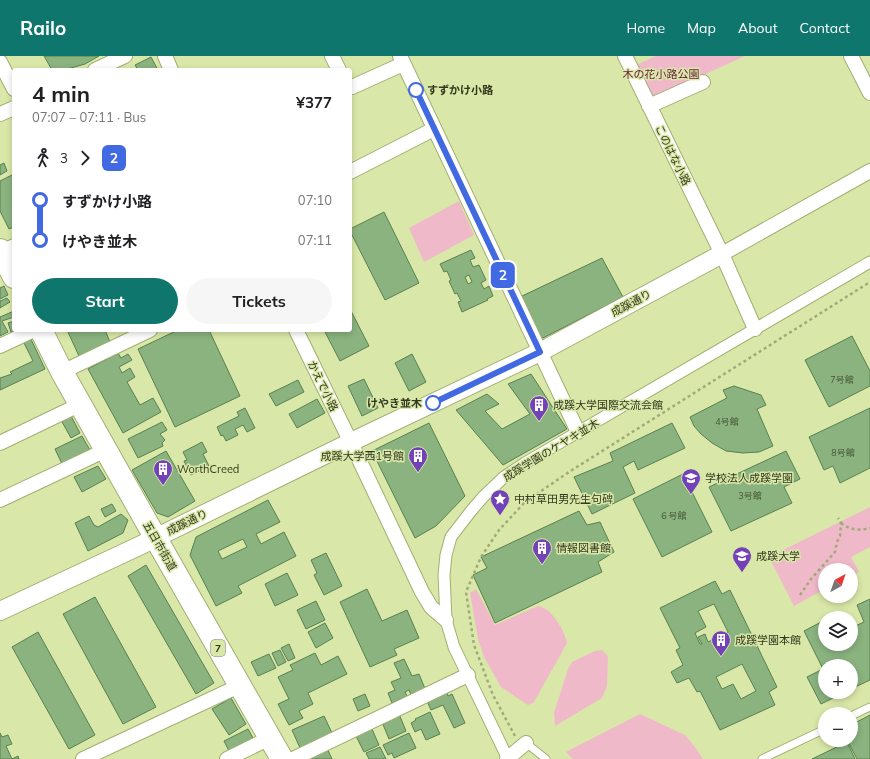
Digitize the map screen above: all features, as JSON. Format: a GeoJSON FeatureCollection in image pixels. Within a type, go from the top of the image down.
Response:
{"type":"FeatureCollection","features":[{"type":"Feature","properties":{"kind":"main road"},"geometry":{"type":"LineString","coordinates":[[5,249],[12,271]]}},
{"type":"Feature","properties":{"kind":"main road","name":"五日市街道"},"geometry":{"type":"LineString","coordinates":[[42,332],[62,372],[155,538],[282,759]]}},
{"type":"Feature","properties":{"kind":"street"},"geometry":{"type":"LineString","coordinates":[[98,68],[124,56]]}},
{"type":"Feature","properties":{"kind":"street"},"geometry":{"type":"LineString","coordinates":[[165,56],[170,68]]}},
{"type":"Feature","properties":{"kind":"street"},"geometry":{"type":"LineString","coordinates":[[332,56],[337,68]]}},
{"type":"Feature","properties":{"kind":"street","name":"このはな小路"},"geometry":{"type":"LineString","coordinates":[[625,56],[722,254],[755,329]]}},
{"type":"Feature","properties":{"kind":"street"},"geometry":{"type":"LineString","coordinates":[[852,56],[870,93]]}},
{"type":"Feature","properties":{"kind":"street"},"geometry":{"type":"LineString","coordinates":[[352,87],[402,60],[578,432]]}},
{"type":"Feature","properties":{"kind":"street"},"geometry":{"type":"LineString","coordinates":[[0,62],[12,85]]}},
{"type":"Feature","properties":{"kind":"street"},"geometry":{"type":"LineString","coordinates":[[649,106],[703,82]]}},
{"type":"Feature","properties":{"kind":"street"},"geometry":{"type":"LineString","coordinates":[[0,114],[12,109]]}},
{"type":"Feature","properties":{"kind":"street"},"geometry":{"type":"LineString","coordinates":[[352,171],[434,129]]}},
{"type":"Feature","properties":{"kind":"street"},"geometry":{"type":"LineString","coordinates":[[722,254],[870,171]]}},
{"type":"Feature","properties":{"kind":"street","name":"成蹊通り"},"geometry":{"type":"LineString","coordinates":[[0,611],[155,538],[540,352],[722,254]]}},
{"type":"Feature","properties":{"kind":"street","name":"成蹊学園のケヤキ並木"},"geometry":{"type":"LineString","coordinates":[[507,759],[454,647],[446,620],[444,575],[446,555],[451,537],[483,497],[504,477],[525,463],[870,262]]}},
{"type":"Feature","properties":{"kind":"street"},"geometry":{"type":"LineString","coordinates":[[0,346],[30,332]]}},
{"type":"Feature","properties":{"kind":"street"},"geometry":{"type":"LineString","coordinates":[[62,372],[146,332]]}},
{"type":"Feature","properties":{"kind":"street","name":"かえで小路"},"geometry":{"type":"LineString","coordinates":[[297,332],[422,592],[431,607],[446,620]]}},
{"type":"Feature","properties":{"kind":"street"},"geometry":{"type":"LineString","coordinates":[[0,443],[81,404]]}},
{"type":"Feature","properties":{"kind":"street"},"geometry":{"type":"LineString","coordinates":[[0,500],[106,450]]}},
{"type":"Feature","properties":{"kind":"street"},"geometry":{"type":"LineString","coordinates":[[293,759],[468,675]]}},
{"type":"Feature","properties":{"kind":"street"},"geometry":{"type":"LineString","coordinates":[[83,759],[239,686]]}},
{"type":"Feature","properties":{"kind":"street"},"geometry":{"type":"LineString","coordinates":[[227,759],[270,738]]}},
{"type":"Feature","properties":{"kind":"street"},"geometry":{"type":"LineString","coordinates":[[507,759],[526,743]]}},
{"type":"Feature","properties":{"kind":"lane"},"geometry":{"type":"LineString","coordinates":[[858,713],[870,707]]}},
{"type":"Feature","properties":{"kind":"lane"},"geometry":{"type":"LineString","coordinates":[[762,759],[818,731]]}},
{"type":"Feature","properties":{"kind":"lane"},"geometry":{"type":"LineString","coordinates":[[526,743],[546,759]]}},
{"type":"Feature","properties":{"kind":"path"},"geometry":{"type":"LineString","coordinates":[[526,743],[515,737],[493,695],[474,645],[466,592],[481,557],[499,530],[525,502],[569,472],[870,282]]}},
{"type":"Feature","properties":{"kind":"path"},"geometry":{"type":"LineString","coordinates":[[838,518],[841,523],[848,528],[855,530],[870,528]]}},
{"type":"Feature","properties":{"kind":"path"},"geometry":{"type":"LineString","coordinates":[[800,596],[811,579],[835,552],[840,536],[841,523]]}},
{"type":"Feature","properties":{"kind":"green space","name":"木の花小路公園"},"geometry":{"type":"Polygon","coordinates":[[[656,56],[745,56],[653,98],[636,65],[656,56]]]}},
{"type":"Feature","properties":{"kind":"green space"},"geometry":{"type":"Polygon","coordinates":[[[459,201],[474,235],[424,262],[409,228],[459,201]]]}},
{"type":"Feature","properties":{"kind":"green space"},"geometry":{"type":"Polygon","coordinates":[[[870,507],[870,547],[851,557],[854,563],[818,563],[818,593],[794,606],[769,557],[870,507]]]}},
{"type":"Feature","properties":{"kind":"green space"},"geometry":{"type":"Polygon","coordinates":[[[476,589],[495,625],[538,606],[543,607],[557,620],[566,638],[567,643],[534,702],[528,705],[501,687],[484,657],[478,639],[470,593],[476,589]]]}},
{"type":"Feature","properties":{"kind":"green space"},"geometry":{"type":"Polygon","coordinates":[[[602,650],[608,656],[607,686],[602,698],[555,726],[554,713],[568,669],[572,662],[595,651],[602,650]]]}},
{"type":"Feature","properties":{"kind":"green space"},"geometry":{"type":"Polygon","coordinates":[[[640,714],[685,735],[703,759],[573,759],[566,752],[640,714]]]}},
{"type":"Feature","properties":{"kind":"building"},"geometry":{"type":"Polygon","coordinates":[[[44,56],[99,56],[85,64],[71,68],[51,68],[44,56]]]}},
{"type":"Feature","properties":{"kind":"building"},"geometry":{"type":"Polygon","coordinates":[[[151,57],[157,68],[137,68],[135,65],[151,57]]]}},
{"type":"Feature","properties":{"kind":"building"},"geometry":{"type":"Polygon","coordinates":[[[4,163],[7,171],[0,175],[0,165],[4,163]]]}},
{"type":"Feature","properties":{"kind":"building"},"geometry":{"type":"Polygon","coordinates":[[[12,175],[12,228],[9,229],[0,211],[0,181],[12,175]]]}},
{"type":"Feature","properties":{"kind":"building"},"geometry":{"type":"Polygon","coordinates":[[[384,212],[419,283],[385,300],[352,235],[352,228],[384,212]]]}},
{"type":"Feature","properties":{"kind":"building"},"geometry":{"type":"Polygon","coordinates":[[[471,250],[475,258],[470,260],[473,267],[479,265],[486,280],[481,283],[484,289],[489,286],[493,296],[487,299],[488,300],[462,312],[458,302],[461,301],[457,293],[455,294],[449,281],[451,280],[447,271],[444,272],[440,264],[471,250]],[[469,275],[465,277],[468,284],[472,282],[469,275]]]}},
{"type":"Feature","properties":{"kind":"building"},"geometry":{"type":"Polygon","coordinates":[[[602,258],[623,297],[541,339],[520,297],[602,258]]]}},
{"type":"Feature","properties":{"kind":"building"},"geometry":{"type":"Polygon","coordinates":[[[4,286],[8,295],[0,299],[0,288],[4,286]]]}},
{"type":"Feature","properties":{"kind":"building"},"geometry":{"type":"Polygon","coordinates":[[[7,298],[10,302],[0,308],[0,301],[7,298]]]}},
{"type":"Feature","properties":{"kind":"building"},"geometry":{"type":"Polygon","coordinates":[[[12,312],[12,318],[2,321],[8,332],[0,336],[0,317],[12,312]]]}},
{"type":"Feature","properties":{"kind":"building"},"geometry":{"type":"Polygon","coordinates":[[[352,313],[369,346],[340,361],[325,332],[352,332],[352,313]]]}},
{"type":"Feature","properties":{"kind":"building"},"geometry":{"type":"Polygon","coordinates":[[[12,322],[11,332],[8,323],[12,322]]]}},
{"type":"Feature","properties":{"kind":"building"},"geometry":{"type":"Polygon","coordinates":[[[68,332],[106,332],[110,342],[79,356],[68,332]]]}},
{"type":"Feature","properties":{"kind":"building"},"geometry":{"type":"Polygon","coordinates":[[[174,332],[210,332],[240,396],[175,427],[138,349],[174,332]]]}},
{"type":"Feature","properties":{"kind":"building"},"geometry":{"type":"Polygon","coordinates":[[[852,336],[870,371],[870,386],[829,407],[805,360],[852,336]]]}},
{"type":"Feature","properties":{"kind":"building"},"geometry":{"type":"Polygon","coordinates":[[[30,337],[45,369],[0,390],[0,378],[12,374],[10,372],[33,361],[23,341],[30,337]]]}},
{"type":"Feature","properties":{"kind":"building"},"geometry":{"type":"Polygon","coordinates":[[[118,353],[121,358],[128,354],[132,360],[119,367],[122,373],[130,368],[135,377],[127,382],[140,405],[153,398],[161,412],[123,433],[88,369],[118,353]]]}},
{"type":"Feature","properties":{"kind":"building"},"geometry":{"type":"Polygon","coordinates":[[[412,354],[426,382],[409,391],[395,363],[412,354]]]}},
{"type":"Feature","properties":{"kind":"building","name":"成蹊大学国際交流会館"},"geometry":{"type":"Polygon","coordinates":[[[531,374],[567,429],[503,465],[456,410],[487,394],[499,404],[485,411],[502,429],[530,414],[508,384],[531,374]]]}},
{"type":"Feature","properties":{"kind":"building"},"geometry":{"type":"Polygon","coordinates":[[[364,379],[378,408],[362,416],[348,386],[364,379]]]}},
{"type":"Feature","properties":{"kind":"building"},"geometry":{"type":"Polygon","coordinates":[[[298,380],[304,392],[276,406],[269,394],[298,380]]]}},
{"type":"Feature","properties":{"kind":"building"},"geometry":{"type":"Polygon","coordinates":[[[734,386],[761,395],[766,405],[757,409],[773,446],[759,452],[743,453],[726,451],[712,443],[694,426],[690,417],[727,398],[723,390],[734,386]]]}},
{"type":"Feature","properties":{"kind":"building"},"geometry":{"type":"Polygon","coordinates":[[[317,399],[325,413],[297,428],[289,414],[317,399]]]}},
{"type":"Feature","properties":{"kind":"building"},"geometry":{"type":"Polygon","coordinates":[[[245,408],[255,428],[247,432],[243,425],[235,429],[238,435],[226,441],[223,435],[221,436],[217,427],[239,416],[237,412],[245,408]]]}},
{"type":"Feature","properties":{"kind":"building"},"geometry":{"type":"Polygon","coordinates":[[[870,408],[870,468],[840,483],[833,466],[824,470],[809,437],[870,408]]]}},
{"type":"Feature","properties":{"kind":"building"},"geometry":{"type":"Polygon","coordinates":[[[70,414],[80,433],[71,438],[61,420],[70,414]]]}},
{"type":"Feature","properties":{"kind":"building"},"geometry":{"type":"Polygon","coordinates":[[[162,422],[167,430],[160,434],[165,440],[162,443],[163,446],[138,458],[128,439],[162,422]]]}},
{"type":"Feature","properties":{"kind":"building","name":"成蹊大学西1号館"},"geometry":{"type":"Polygon","coordinates":[[[429,423],[465,496],[436,526],[415,538],[372,451],[429,423]]]}},
{"type":"Feature","properties":{"kind":"building"},"geometry":{"type":"Polygon","coordinates":[[[672,423],[685,448],[638,470],[634,461],[623,467],[635,493],[592,514],[574,477],[613,461],[610,453],[672,423]]]}},
{"type":"Feature","properties":{"kind":"building"},"geometry":{"type":"Polygon","coordinates":[[[82,436],[91,452],[63,466],[55,449],[82,436]]]}},
{"type":"Feature","properties":{"kind":"building"},"geometry":{"type":"Polygon","coordinates":[[[202,442],[207,452],[203,454],[209,466],[191,475],[184,461],[187,460],[183,452],[202,442]]]}},
{"type":"Feature","properties":{"kind":"building","name":"WorthCreed"},"geometry":{"type":"Polygon","coordinates":[[[166,451],[195,501],[168,517],[157,513],[132,470],[166,451]]]}},
{"type":"Feature","properties":{"kind":"building"},"geometry":{"type":"Polygon","coordinates":[[[786,451],[800,479],[784,487],[792,503],[731,531],[709,487],[786,451]]]}},
{"type":"Feature","properties":{"kind":"building"},"geometry":{"type":"Polygon","coordinates":[[[98,466],[106,479],[82,492],[74,477],[98,466]]]}},
{"type":"Feature","properties":{"kind":"building"},"geometry":{"type":"Polygon","coordinates":[[[683,474],[712,532],[662,557],[633,499],[683,474]]]}},
{"type":"Feature","properties":{"kind":"building"},"geometry":{"type":"Polygon","coordinates":[[[268,500],[280,522],[256,534],[261,544],[284,532],[296,556],[238,586],[242,593],[216,606],[190,555],[196,537],[268,500]],[[243,539],[218,551],[222,559],[247,547],[243,539]]]}},
{"type":"Feature","properties":{"kind":"building"},"geometry":{"type":"Polygon","coordinates":[[[112,504],[116,511],[105,517],[101,509],[112,504]]]}},
{"type":"Feature","properties":{"kind":"building","name":"情報図書館"},"geometry":{"type":"Polygon","coordinates":[[[579,511],[587,525],[600,522],[614,552],[598,562],[602,572],[495,623],[473,575],[487,568],[481,557],[579,511]]]}},
{"type":"Feature","properties":{"kind":"building"},"geometry":{"type":"Polygon","coordinates":[[[121,514],[128,520],[123,533],[88,551],[75,523],[89,516],[94,525],[98,527],[121,514]]]}},
{"type":"Feature","properties":{"kind":"building"},"geometry":{"type":"Polygon","coordinates":[[[326,553],[342,586],[324,595],[314,575],[317,573],[311,560],[326,553]]]}},
{"type":"Feature","properties":{"kind":"building"},"geometry":{"type":"Polygon","coordinates":[[[146,565],[214,683],[196,694],[128,576],[146,565]]]}},
{"type":"Feature","properties":{"kind":"building"},"geometry":{"type":"Polygon","coordinates":[[[287,573],[298,595],[275,606],[265,584],[287,573]]]}},
{"type":"Feature","properties":{"kind":"building","name":"成蹊学園本館"},"geometry":{"type":"Polygon","coordinates":[[[715,581],[722,594],[730,590],[777,687],[769,692],[775,705],[720,730],[700,691],[697,692],[689,678],[677,683],[671,672],[683,665],[676,650],[680,648],[660,608],[715,581]],[[714,604],[698,611],[706,627],[695,633],[700,644],[702,644],[698,637],[705,634],[708,642],[728,632],[714,604]],[[742,664],[716,677],[722,689],[733,684],[741,699],[756,691],[742,664]]]}},
{"type":"Feature","properties":{"kind":"building"},"geometry":{"type":"Polygon","coordinates":[[[367,589],[382,621],[407,610],[419,638],[394,649],[397,655],[370,667],[340,602],[367,589]]]}},
{"type":"Feature","properties":{"kind":"building"},"geometry":{"type":"Polygon","coordinates":[[[95,597],[156,707],[123,724],[63,614],[95,597]]]}},
{"type":"Feature","properties":{"kind":"building"},"geometry":{"type":"Polygon","coordinates":[[[870,599],[870,680],[858,686],[858,659],[818,659],[804,631],[818,624],[818,651],[858,651],[858,625],[864,622],[857,605],[870,599]]]}},
{"type":"Feature","properties":{"kind":"building"},"geometry":{"type":"Polygon","coordinates":[[[316,601],[325,620],[306,629],[297,610],[316,601]]]}},
{"type":"Feature","properties":{"kind":"building"},"geometry":{"type":"Polygon","coordinates":[[[325,623],[333,638],[316,648],[308,632],[325,623]]]}},
{"type":"Feature","properties":{"kind":"building"},"geometry":{"type":"Polygon","coordinates":[[[38,632],[95,735],[69,749],[12,647],[38,632]]]}},
{"type":"Feature","properties":{"kind":"building"},"geometry":{"type":"Polygon","coordinates":[[[289,644],[295,658],[288,661],[281,648],[289,644]]]}},
{"type":"Feature","properties":{"kind":"building"},"geometry":{"type":"Polygon","coordinates":[[[280,650],[286,662],[278,666],[272,653],[280,650]]]}},
{"type":"Feature","properties":{"kind":"building"},"geometry":{"type":"Polygon","coordinates":[[[315,653],[321,665],[338,656],[347,674],[308,693],[313,704],[299,711],[303,718],[289,725],[278,704],[289,699],[278,677],[293,670],[290,665],[315,653]]]}},
{"type":"Feature","properties":{"kind":"building"},"geometry":{"type":"Polygon","coordinates":[[[269,654],[276,668],[258,676],[251,662],[269,654]]]}},
{"type":"Feature","properties":{"kind":"building"},"geometry":{"type":"Polygon","coordinates":[[[404,659],[412,676],[419,674],[426,691],[412,697],[409,690],[405,692],[407,696],[392,703],[388,693],[395,690],[391,682],[401,678],[394,663],[404,659]]]}},
{"type":"Feature","properties":{"kind":"building"},"geometry":{"type":"Polygon","coordinates":[[[818,672],[818,698],[807,677],[818,672]]]}},
{"type":"Feature","properties":{"kind":"building"},"geometry":{"type":"Polygon","coordinates":[[[447,692],[448,696],[452,694],[465,723],[454,728],[443,705],[431,710],[427,701],[447,692]]]}},
{"type":"Feature","properties":{"kind":"building"},"geometry":{"type":"Polygon","coordinates":[[[365,694],[370,706],[358,711],[353,699],[365,694]]]}},
{"type":"Feature","properties":{"kind":"building"},"geometry":{"type":"Polygon","coordinates":[[[231,698],[246,724],[229,735],[212,709],[231,698]]]}},
{"type":"Feature","properties":{"kind":"building"},"geometry":{"type":"Polygon","coordinates":[[[818,699],[831,699],[821,704],[818,699]]]}},
{"type":"Feature","properties":{"kind":"building"},"geometry":{"type":"Polygon","coordinates":[[[430,712],[440,734],[426,740],[421,729],[415,732],[411,723],[416,720],[415,719],[430,712]]]}},
{"type":"Feature","properties":{"kind":"building"},"geometry":{"type":"Polygon","coordinates":[[[399,714],[406,731],[389,739],[382,722],[399,714]]]}},
{"type":"Feature","properties":{"kind":"building"},"geometry":{"type":"Polygon","coordinates":[[[870,715],[870,759],[857,759],[851,747],[858,747],[858,721],[870,715]]]}},
{"type":"Feature","properties":{"kind":"building"},"geometry":{"type":"Polygon","coordinates":[[[324,716],[332,733],[300,748],[292,730],[324,716]]]}},
{"type":"Feature","properties":{"kind":"building"},"geometry":{"type":"Polygon","coordinates":[[[371,727],[379,745],[364,752],[355,734],[371,727]]]}},
{"type":"Feature","properties":{"kind":"building"},"geometry":{"type":"Polygon","coordinates":[[[248,729],[253,738],[229,751],[224,741],[248,729]]]}},
{"type":"Feature","properties":{"kind":"building"},"geometry":{"type":"Polygon","coordinates":[[[0,733],[2,737],[8,735],[12,744],[6,746],[12,759],[0,759],[0,733]]]}},
{"type":"Feature","properties":{"kind":"building"},"geometry":{"type":"Polygon","coordinates":[[[409,733],[416,748],[394,758],[392,753],[388,755],[383,745],[409,733]]]}},
{"type":"Feature","properties":{"kind":"building"},"geometry":{"type":"Polygon","coordinates":[[[380,747],[386,759],[369,759],[366,753],[380,747]]]}},
{"type":"Feature","properties":{"kind":"building"},"geometry":{"type":"Polygon","coordinates":[[[837,747],[849,747],[855,759],[812,759],[837,747]]]}},
{"type":"Feature","properties":{"kind":"building"},"geometry":{"type":"Polygon","coordinates":[[[327,748],[332,759],[310,759],[309,756],[327,748]]]}},
{"type":"Feature","properties":{"kind":"building"},"geometry":{"type":"Polygon","coordinates":[[[18,756],[19,759],[12,759],[18,756]]]}},
{"type":"Feature","properties":{"kind":"bus line","name":"2"},"geometry":{"type":"LineString","coordinates":[[416,90],[540,352],[433,403]]}},
{"type":"Feature","properties":{"kind":"place","name":"すずかけ小路"},"geometry":{"type":"Point","coordinates":[416,90]}},
{"type":"Feature","properties":{"kind":"place","name":"けやき並木"},"geometry":{"type":"Point","coordinates":[433,403]}},
{"type":"Feature","properties":{"kind":"place","name":"成蹊大学国際交流会館"},"geometry":{"type":"Point","coordinates":[539,422]}},
{"type":"Feature","properties":{"kind":"place","name":"成蹊大学西1号館"},"geometry":{"type":"Point","coordinates":[418,473]}},
{"type":"Feature","properties":{"kind":"place","name":"WorthCreed"},"geometry":{"type":"Point","coordinates":[163,486]}},
{"type":"Feature","properties":{"kind":"place","name":"学校法人成蹊学園"},"geometry":{"type":"Point","coordinates":[691,495]}},
{"type":"Feature","properties":{"kind":"place","name":"中村草田男先生句碑"},"geometry":{"type":"Point","coordinates":[500,516]}},
{"type":"Feature","properties":{"kind":"place","name":"情報図書館"},"geometry":{"type":"Point","coordinates":[542,565]}},
{"type":"Feature","properties":{"kind":"place","name":"成蹊大学"},"geometry":{"type":"Point","coordinates":[742,573]}},
{"type":"Feature","properties":{"kind":"place","name":"成蹊学園本館"},"geometry":{"type":"Point","coordinates":[721,657]}}]}
